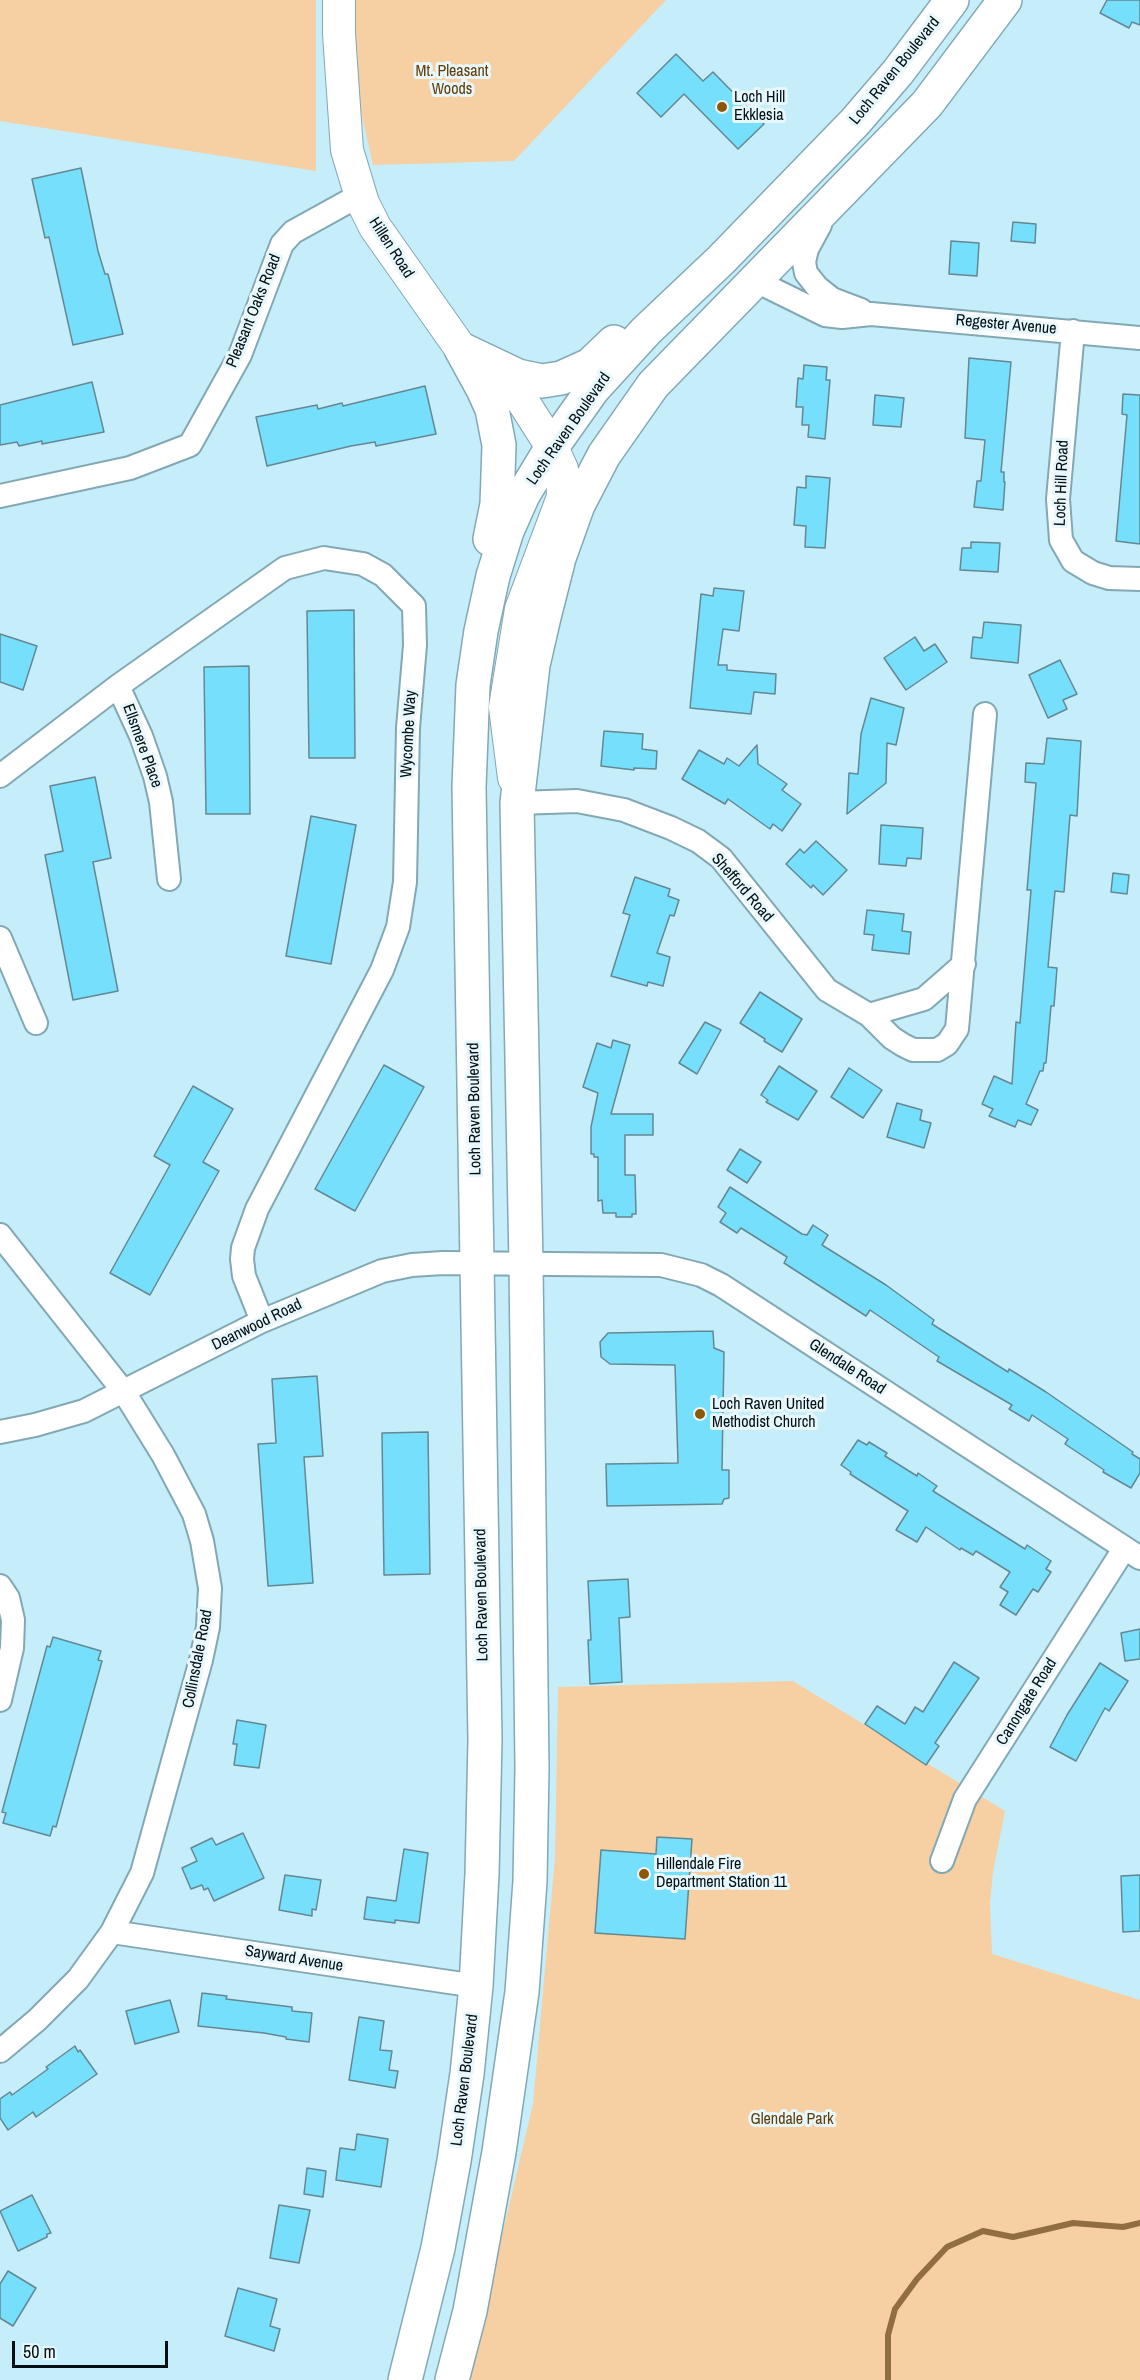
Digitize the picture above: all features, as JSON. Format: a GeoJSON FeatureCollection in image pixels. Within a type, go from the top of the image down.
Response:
{"type":"FeatureCollection","features":[{"type":"Feature","properties":{"kind":"main road","name":"Loch Raven Boulevard"},"geometry":{"type":"LineString","coordinates":[[405,2380],[438,2248],[454,2162],[467,2074],[476,1986],[482,1874],[486,1740],[469,787],[473,685],[481,631],[493,576],[507,531],[523,495],[552,447],[593,389],[646,331],[721,260],[855,122],[898,72],[952,0]]}},
{"type":"Feature","properties":{"kind":"main road"},"geometry":{"type":"LineString","coordinates":[[452,2380],[470,2311],[497,2163],[522,1992],[530,1881],[532,1768],[526,1264],[517,802],[537,646],[559,558],[579,505],[604,455],[653,385],[927,104],[1005,0]]}},
{"type":"Feature","properties":{"kind":"main road"},"geometry":{"type":"LineString","coordinates":[[754,280],[766,245],[891,116],[898,72]]}},
{"type":"Feature","properties":{"kind":"main road"},"geometry":{"type":"LineString","coordinates":[[461,349],[519,376],[542,381],[561,378],[590,365],[661,295],[721,260]]}},
{"type":"Feature","properties":{"kind":"main road"},"geometry":{"type":"LineString","coordinates":[[461,349],[492,409],[499,445],[497,504],[486,558],[481,631]]}},
{"type":"Feature","properties":{"kind":"main road"},"geometry":{"type":"LineString","coordinates":[[486,1740],[532,1768]]}},
{"type":"Feature","properties":{"kind":"main road"},"geometry":{"type":"LineString","coordinates":[[476,1986],[522,1992]]}},
{"type":"Feature","properties":{"kind":"street","name":"Hillen Road"},"geometry":{"type":"LineString","coordinates":[[339,0],[339,34],[348,150],[360,195],[375,227],[461,349],[522,400],[552,447],[562,469],[563,497],[520,609],[505,707],[517,802]]}},
{"type":"Feature","properties":{"kind":"street","name":"Pleasant Oaks Road"},"geometry":{"type":"LineString","coordinates":[[0,496],[130,468],[190,445],[240,355],[282,244],[293,232],[360,195]]}},
{"type":"Feature","properties":{"kind":"street","name":"Regester Avenue"},"geometry":{"type":"LineString","coordinates":[[834,201],[807,249],[804,262],[806,273],[817,287],[832,299],[871,314]]}},
{"type":"Feature","properties":{"kind":"street","name":"Regester Avenue"},"geometry":{"type":"LineString","coordinates":[[754,280],[825,315],[871,314],[1140,338]]}},
{"type":"Feature","properties":{"kind":"street","name":"Loch Hill Road"},"geometry":{"type":"LineString","coordinates":[[1072,331],[1058,499],[1061,540],[1073,561],[1093,573],[1109,578],[1140,579]]}},
{"type":"Feature","properties":{"kind":"street","name":"Wycombe Way"},"geometry":{"type":"LineString","coordinates":[[0,776],[118,686],[285,568],[308,561],[337,559],[363,564],[383,575],[414,606],[415,645],[408,728],[405,882],[400,918],[382,970],[257,1209],[243,1248],[244,1276],[262,1322]]}},
{"type":"Feature","properties":{"kind":"street","name":"Ellsmere Place"},"geometry":{"type":"LineString","coordinates":[[118,686],[141,736],[155,776],[161,802],[169,879]]}},
{"type":"Feature","properties":{"kind":"street","name":"Shefford Road"},"geometry":{"type":"LineString","coordinates":[[517,802],[577,801],[624,810],[699,841],[721,858],[827,990],[869,1015],[892,1038],[903,1045],[913,1050],[937,1050],[947,1044],[957,1029],[985,714]]}},
{"type":"Feature","properties":{"kind":"street"},"geometry":{"type":"LineString","coordinates":[[0,938],[36,1023]]}},
{"type":"Feature","properties":{"kind":"street"},"geometry":{"type":"LineString","coordinates":[[869,1015],[924,999],[964,964]]}},
{"type":"Feature","properties":{"kind":"street","name":"Collinsdale Road"},"geometry":{"type":"LineString","coordinates":[[0,1235],[123,1392],[163,1455],[194,1514],[202,1541],[210,1588],[208,1627],[201,1660],[142,1873],[112,1932],[78,1979],[37,2020],[0,2051]]}},
{"type":"Feature","properties":{"kind":"street","name":"Deanwood Road"},"geometry":{"type":"LineString","coordinates":[[0,1432],[84,1411],[262,1322],[382,1271],[412,1265],[526,1264]]}},
{"type":"Feature","properties":{"kind":"street","name":"Glendale Road"},"geometry":{"type":"LineString","coordinates":[[526,1264],[662,1265],[701,1275],[721,1285],[1132,1553]]}},
{"type":"Feature","properties":{"kind":"street","name":"Canongate Road"},"geometry":{"type":"LineString","coordinates":[[942,1860],[966,1799],[1132,1553]]}},
{"type":"Feature","properties":{"kind":"street"},"geometry":{"type":"LineString","coordinates":[[0,1586],[8,1598],[13,1620],[12,1648],[0,1700]]}},
{"type":"Feature","properties":{"kind":"street","name":"Sayward Avenue"},"geometry":{"type":"LineString","coordinates":[[112,1932],[476,1986]]}},
{"type":"Feature","properties":{"kind":"green space"},"geometry":{"type":"Polygon","coordinates":[[[0,0],[316,0],[316,171],[0,121],[0,0]]]}},
{"type":"Feature","properties":{"kind":"green space","name":"Mt. Pleasant Woods"},"geometry":{"type":"Polygon","coordinates":[[[354,0],[666,0],[514,161],[373,165],[355,85],[354,0]]]}},
{"type":"Feature","properties":{"kind":"green space","name":"Glendale Park"},"geometry":{"type":"Polygon","coordinates":[[[793,1681],[1005,1811],[993,1872],[990,1904],[992,1954],[1140,2000],[1140,2380],[468,2380],[533,2104],[555,1858],[558,1687],[793,1681]]]}},
{"type":"Feature","properties":{"kind":"building"},"geometry":{"type":"Polygon","coordinates":[[[1107,0],[1140,0],[1140,25],[1132,22],[1129,28],[1100,13],[1107,0]]]}},
{"type":"Feature","properties":{"kind":"building","name":"Loch Hill Ekklesia"},"geometry":{"type":"Polygon","coordinates":[[[676,54],[703,81],[713,72],[764,124],[738,149],[684,94],[661,117],[637,93],[676,54]]]}},
{"type":"Feature","properties":{"kind":"building"},"geometry":{"type":"Polygon","coordinates":[[[81,168],[98,251],[105,274],[108,274],[123,334],[73,345],[49,237],[45,238],[32,179],[81,168]]]}},
{"type":"Feature","properties":{"kind":"building"},"geometry":{"type":"Polygon","coordinates":[[[1013,222],[1036,224],[1035,243],[1011,241],[1013,222]]]}},
{"type":"Feature","properties":{"kind":"building"},"geometry":{"type":"Polygon","coordinates":[[[951,241],[979,243],[977,276],[949,274],[951,241]]]}},
{"type":"Feature","properties":{"kind":"building"},"geometry":{"type":"Polygon","coordinates":[[[969,358],[1011,362],[1001,472],[1004,472],[1005,482],[1003,510],[974,507],[977,481],[981,481],[985,440],[965,438],[969,358]]]}},
{"type":"Feature","properties":{"kind":"building"},"geometry":{"type":"Polygon","coordinates":[[[804,365],[827,367],[826,380],[830,380],[825,439],[808,437],[809,425],[802,425],[803,407],[796,407],[798,378],[803,379],[804,365]]]}},
{"type":"Feature","properties":{"kind":"building"},"geometry":{"type":"Polygon","coordinates":[[[92,382],[104,432],[42,444],[42,441],[19,446],[17,442],[0,445],[0,405],[92,382]]]}},
{"type":"Feature","properties":{"kind":"building"},"geometry":{"type":"Polygon","coordinates":[[[425,386],[436,434],[376,446],[375,442],[351,446],[267,466],[256,417],[317,405],[318,409],[342,403],[343,406],[425,386]]]}},
{"type":"Feature","properties":{"kind":"building"},"geometry":{"type":"Polygon","coordinates":[[[1123,394],[1140,395],[1140,544],[1116,541],[1127,415],[1122,414],[1123,394]]]}},
{"type":"Feature","properties":{"kind":"building"},"geometry":{"type":"Polygon","coordinates":[[[875,395],[904,398],[901,427],[873,425],[875,395]]]}},
{"type":"Feature","properties":{"kind":"building"},"geometry":{"type":"Polygon","coordinates":[[[806,476],[830,478],[825,548],[805,547],[806,526],[794,525],[797,487],[806,488],[806,476]]]}},
{"type":"Feature","properties":{"kind":"building"},"geometry":{"type":"Polygon","coordinates":[[[971,542],[1000,543],[998,572],[960,570],[962,548],[971,548],[971,542]]]}},
{"type":"Feature","properties":{"kind":"building"},"geometry":{"type":"Polygon","coordinates":[[[714,588],[744,591],[739,631],[723,629],[718,665],[727,665],[727,670],[776,674],[775,694],[754,692],[751,714],[690,708],[701,594],[713,596],[714,588]]]}},
{"type":"Feature","properties":{"kind":"building"},"geometry":{"type":"Polygon","coordinates":[[[354,610],[355,758],[309,758],[307,611],[354,610]]]}},
{"type":"Feature","properties":{"kind":"building"},"geometry":{"type":"Polygon","coordinates":[[[984,622],[1021,625],[1018,663],[971,658],[973,637],[982,638],[984,622]]]}},
{"type":"Feature","properties":{"kind":"building"},"geometry":{"type":"Polygon","coordinates":[[[0,634],[37,646],[23,690],[0,682],[0,634]]]}},
{"type":"Feature","properties":{"kind":"building"},"geometry":{"type":"Polygon","coordinates":[[[915,637],[924,651],[935,644],[947,662],[906,690],[884,658],[915,637]]]}},
{"type":"Feature","properties":{"kind":"building"},"geometry":{"type":"Polygon","coordinates":[[[1060,660],[1077,694],[1063,700],[1067,709],[1048,718],[1029,675],[1060,660]]]}},
{"type":"Feature","properties":{"kind":"building"},"geometry":{"type":"Polygon","coordinates":[[[249,666],[250,814],[206,814],[204,667],[249,666]]]}},
{"type":"Feature","properties":{"kind":"building"},"geometry":{"type":"Polygon","coordinates":[[[871,698],[904,708],[896,745],[887,743],[886,783],[847,814],[849,773],[858,774],[861,734],[871,698]]]}},
{"type":"Feature","properties":{"kind":"building"},"geometry":{"type":"Polygon","coordinates":[[[604,731],[643,734],[642,749],[657,751],[656,769],[634,768],[634,770],[601,766],[604,731]]]}},
{"type":"Feature","properties":{"kind":"building"},"geometry":{"type":"Polygon","coordinates":[[[1047,738],[1081,741],[1077,816],[1070,815],[1064,892],[1055,891],[1048,967],[1057,968],[1046,1063],[1044,1063],[1043,1071],[1040,1071],[1026,1104],[1038,1110],[1031,1125],[1018,1120],[1015,1127],[989,1116],[993,1109],[982,1104],[994,1076],[1012,1084],[1016,1022],[1020,1023],[1031,890],[1027,890],[1036,783],[1025,782],[1026,763],[1044,764],[1047,738]]]}},
{"type":"Feature","properties":{"kind":"building"},"geometry":{"type":"Polygon","coordinates":[[[757,745],[758,764],[787,784],[782,790],[801,804],[782,831],[773,824],[770,829],[728,799],[725,804],[682,779],[699,750],[724,764],[727,758],[739,766],[757,745]]]}},
{"type":"Feature","properties":{"kind":"building"},"geometry":{"type":"Polygon","coordinates":[[[95,777],[111,858],[93,862],[118,991],[73,1000],[45,855],[63,851],[50,786],[95,777]]]}},
{"type":"Feature","properties":{"kind":"building"},"geometry":{"type":"Polygon","coordinates":[[[311,816],[356,825],[331,964],[286,956],[311,816]]]}},
{"type":"Feature","properties":{"kind":"building"},"geometry":{"type":"Polygon","coordinates":[[[881,825],[923,828],[921,859],[907,858],[906,866],[879,864],[881,825]]]}},
{"type":"Feature","properties":{"kind":"building"},"geometry":{"type":"Polygon","coordinates":[[[816,841],[847,870],[823,895],[813,885],[811,888],[786,864],[800,849],[804,853],[816,841]]]}},
{"type":"Feature","properties":{"kind":"building"},"geometry":{"type":"Polygon","coordinates":[[[1113,873],[1129,875],[1127,894],[1111,892],[1113,873]]]}},
{"type":"Feature","properties":{"kind":"building"},"geometry":{"type":"Polygon","coordinates":[[[635,877],[670,889],[668,896],[679,900],[674,916],[670,915],[657,953],[670,957],[663,986],[648,982],[647,986],[611,976],[630,915],[623,913],[635,877]]]}},
{"type":"Feature","properties":{"kind":"building"},"geometry":{"type":"Polygon","coordinates":[[[867,910],[904,914],[902,931],[911,932],[909,954],[872,950],[874,935],[864,934],[867,910]]]}},
{"type":"Feature","properties":{"kind":"building"},"geometry":{"type":"Polygon","coordinates":[[[760,992],[802,1019],[782,1052],[740,1023],[760,992]]]}},
{"type":"Feature","properties":{"kind":"building"},"geometry":{"type":"Polygon","coordinates":[[[705,1022],[721,1030],[697,1074],[679,1063],[705,1022]]]}},
{"type":"Feature","properties":{"kind":"building"},"geometry":{"type":"Polygon","coordinates":[[[613,1040],[630,1045],[611,1114],[653,1114],[653,1135],[625,1135],[625,1175],[635,1175],[636,1214],[632,1214],[632,1217],[616,1217],[616,1213],[603,1213],[602,1200],[598,1201],[598,1157],[591,1154],[591,1127],[598,1093],[583,1087],[597,1043],[611,1048],[613,1040]]]}},
{"type":"Feature","properties":{"kind":"building"},"geometry":{"type":"Polygon","coordinates":[[[384,1065],[424,1087],[355,1211],[315,1189],[384,1065]]]}},
{"type":"Feature","properties":{"kind":"building"},"geometry":{"type":"Polygon","coordinates":[[[779,1066],[817,1091],[798,1120],[766,1102],[768,1100],[761,1095],[779,1066]]]}},
{"type":"Feature","properties":{"kind":"building"},"geometry":{"type":"Polygon","coordinates":[[[849,1068],[882,1090],[863,1118],[831,1097],[849,1068]]]}},
{"type":"Feature","properties":{"kind":"building"},"geometry":{"type":"Polygon","coordinates":[[[193,1086],[233,1109],[203,1162],[219,1171],[150,1295],[110,1273],[170,1165],[154,1156],[193,1086]]]}},
{"type":"Feature","properties":{"kind":"building"},"geometry":{"type":"Polygon","coordinates":[[[897,1103],[922,1110],[920,1120],[931,1123],[924,1148],[887,1137],[897,1103]]]}},
{"type":"Feature","properties":{"kind":"building"},"geometry":{"type":"Polygon","coordinates":[[[740,1149],[761,1162],[747,1183],[727,1170],[740,1149]]]}},
{"type":"Feature","properties":{"kind":"building"},"geometry":{"type":"Polygon","coordinates":[[[730,1187],[802,1234],[807,1235],[813,1225],[828,1235],[822,1245],[886,1285],[934,1320],[932,1324],[1008,1372],[1009,1369],[1046,1392],[1133,1452],[1132,1454],[1140,1459],[1140,1473],[1131,1488],[1103,1472],[1104,1470],[1065,1444],[1068,1439],[1032,1415],[1029,1421],[1009,1409],[1012,1405],[937,1361],[939,1357],[870,1310],[866,1316],[784,1263],[787,1257],[741,1228],[737,1233],[720,1222],[726,1213],[718,1207],[730,1187]]]}},
{"type":"Feature","properties":{"kind":"building","name":"Loch Raven United Methodist Church"},"geometry":{"type":"Polygon","coordinates":[[[713,1331],[714,1348],[724,1352],[722,1470],[729,1470],[729,1498],[724,1499],[722,1504],[607,1506],[606,1464],[678,1463],[675,1365],[610,1364],[601,1357],[600,1342],[608,1333],[713,1331]]]}},
{"type":"Feature","properties":{"kind":"building"},"geometry":{"type":"Polygon","coordinates":[[[317,1376],[323,1456],[304,1457],[313,1583],[268,1586],[258,1444],[276,1443],[272,1379],[317,1376]]]}},
{"type":"Feature","properties":{"kind":"building"},"geometry":{"type":"Polygon","coordinates":[[[428,1432],[430,1574],[384,1575],[382,1433],[428,1432]]]}},
{"type":"Feature","properties":{"kind":"building"},"geometry":{"type":"Polygon","coordinates":[[[858,1440],[867,1445],[869,1442],[887,1453],[885,1456],[937,1486],[933,1491],[1025,1549],[1027,1545],[1051,1561],[1046,1569],[1051,1572],[1038,1592],[1033,1589],[1016,1615],[1000,1605],[1008,1592],[1000,1587],[1010,1572],[976,1551],[973,1555],[961,1548],[960,1550],[926,1527],[917,1542],[896,1530],[908,1511],[850,1474],[851,1472],[841,1465],[858,1440]]]}},
{"type":"Feature","properties":{"kind":"building"},"geometry":{"type":"Polygon","coordinates":[[[628,1579],[630,1617],[619,1618],[622,1682],[590,1684],[588,1640],[591,1640],[588,1581],[628,1579]]]}},
{"type":"Feature","properties":{"kind":"building"},"geometry":{"type":"Polygon","coordinates":[[[1140,1629],[1140,1659],[1125,1661],[1121,1633],[1140,1629]]]}},
{"type":"Feature","properties":{"kind":"building"},"geometry":{"type":"Polygon","coordinates":[[[53,1637],[101,1651],[98,1660],[102,1661],[56,1827],[53,1826],[50,1836],[3,1823],[6,1813],[2,1812],[47,1646],[50,1647],[53,1637]]]}},
{"type":"Feature","properties":{"kind":"building"},"geometry":{"type":"Polygon","coordinates":[[[954,1662],[979,1678],[935,1743],[939,1746],[926,1765],[865,1724],[877,1706],[905,1724],[915,1707],[923,1712],[954,1662]]]}},
{"type":"Feature","properties":{"kind":"building"},"geometry":{"type":"Polygon","coordinates":[[[1100,1663],[1128,1681],[1109,1711],[1105,1708],[1076,1761],[1050,1747],[1100,1663]]]}},
{"type":"Feature","properties":{"kind":"building"},"geometry":{"type":"Polygon","coordinates":[[[237,1720],[266,1725],[259,1768],[234,1765],[237,1744],[233,1744],[237,1720]]]}},
{"type":"Feature","properties":{"kind":"building"},"geometry":{"type":"Polygon","coordinates":[[[243,1833],[264,1878],[214,1901],[208,1888],[204,1890],[202,1885],[191,1889],[182,1868],[197,1861],[191,1848],[212,1838],[216,1845],[243,1833]]]}},
{"type":"Feature","properties":{"kind":"building","name":"Hillendale Fire Department Station 11"},"geometry":{"type":"Polygon","coordinates":[[[657,1837],[692,1839],[685,1939],[595,1933],[601,1850],[656,1854],[657,1837]]]}},
{"type":"Feature","properties":{"kind":"building"},"geometry":{"type":"Polygon","coordinates":[[[404,1849],[428,1853],[419,1923],[364,1919],[367,1897],[396,1901],[404,1849]]]}},
{"type":"Feature","properties":{"kind":"building"},"geometry":{"type":"Polygon","coordinates":[[[285,1875],[321,1880],[316,1910],[312,1909],[312,1916],[279,1910],[285,1875]]]}},
{"type":"Feature","properties":{"kind":"building"},"geometry":{"type":"Polygon","coordinates":[[[1140,1875],[1140,1931],[1123,1932],[1121,1876],[1140,1875]]]}},
{"type":"Feature","properties":{"kind":"building"},"geometry":{"type":"Polygon","coordinates":[[[202,1993],[227,1996],[226,1999],[292,2007],[292,2011],[312,2013],[309,2042],[264,2033],[198,2026],[202,1993]]]}},
{"type":"Feature","properties":{"kind":"building"},"geometry":{"type":"Polygon","coordinates":[[[170,2000],[179,2032],[135,2044],[126,2011],[170,2000]]]}},
{"type":"Feature","properties":{"kind":"building"},"geometry":{"type":"Polygon","coordinates":[[[359,2017],[384,2021],[380,2050],[392,2051],[389,2070],[398,2071],[395,2088],[349,2080],[359,2017]]]}},
{"type":"Feature","properties":{"kind":"building"},"geometry":{"type":"Polygon","coordinates":[[[75,2046],[97,2074],[36,2117],[33,2112],[8,2130],[0,2118],[0,2099],[10,2092],[12,2095],[75,2046]]]}},
{"type":"Feature","properties":{"kind":"building"},"geometry":{"type":"Polygon","coordinates":[[[357,2134],[388,2139],[381,2187],[336,2180],[340,2148],[355,2150],[357,2134]]]}},
{"type":"Feature","properties":{"kind":"building"},"geometry":{"type":"Polygon","coordinates":[[[307,2168],[326,2171],[323,2197],[304,2194],[307,2168]]]}},
{"type":"Feature","properties":{"kind":"building"},"geometry":{"type":"Polygon","coordinates":[[[32,2195],[51,2233],[18,2251],[0,2211],[32,2195]]]}},
{"type":"Feature","properties":{"kind":"building"},"geometry":{"type":"Polygon","coordinates":[[[279,2205],[310,2210],[299,2263],[270,2258],[279,2205]]]}},
{"type":"Feature","properties":{"kind":"building"},"geometry":{"type":"Polygon","coordinates":[[[8,2271],[36,2288],[13,2326],[0,2318],[0,2284],[8,2271]]]}},
{"type":"Feature","properties":{"kind":"building"},"geometry":{"type":"Polygon","coordinates":[[[238,2288],[277,2299],[270,2326],[280,2329],[274,2351],[225,2336],[238,2288]]]}},
{"type":"Feature","properties":{"kind":"waterway"},"geometry":{"type":"LineString","coordinates":[[888,2380],[888,2335],[895,2309],[917,2279],[947,2247],[983,2231],[1013,2237],[1073,2223],[1123,2227],[1140,2223]]}},
{"type":"Feature","properties":{"kind":"place","name":"Loch Hill Ekklesia"},"geometry":{"type":"Point","coordinates":[722,107]}},
{"type":"Feature","properties":{"kind":"place","name":"Loch Raven United Methodist Church"},"geometry":{"type":"Point","coordinates":[700,1414]}},
{"type":"Feature","properties":{"kind":"place","name":"Hillendale Fire Department Station 11"},"geometry":{"type":"Point","coordinates":[644,1874]}}]}
